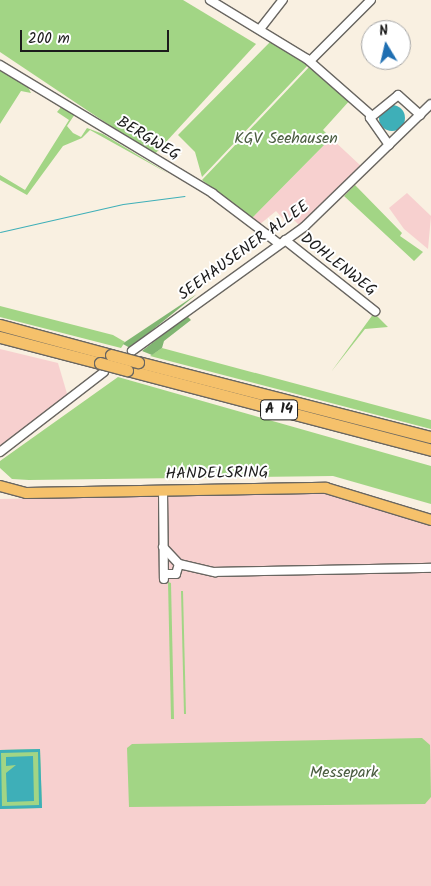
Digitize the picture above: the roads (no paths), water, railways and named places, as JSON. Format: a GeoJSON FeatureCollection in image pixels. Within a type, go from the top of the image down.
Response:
{"type":"FeatureCollection","features":[{"type":"Feature","properties":{"kind":"highway","name":"A 14"},"geometry":{"type":"LineString","coordinates":[[0,326],[431,437]]}},
{"type":"Feature","properties":{"kind":"highway","name":"A 14"},"geometry":{"type":"LineString","coordinates":[[0,338],[102,368],[127,370],[431,450]]}},
{"type":"Feature","properties":{"kind":"main road","name":"HANDELSRING"},"geometry":{"type":"LineString","coordinates":[[0,486],[26,493],[326,488],[431,520]]}},
{"type":"Feature","properties":{"kind":"street"},"geometry":{"type":"LineString","coordinates":[[210,0],[260,29],[310,62],[372,116],[375,129],[389,144]]}},
{"type":"Feature","properties":{"kind":"street"},"geometry":{"type":"LineString","coordinates":[[260,29],[283,0]]}},
{"type":"Feature","properties":{"kind":"street"},"geometry":{"type":"LineString","coordinates":[[310,62],[371,0]]}},
{"type":"Feature","properties":{"kind":"street","name":"BERGWEG"},"geometry":{"type":"LineString","coordinates":[[0,65],[212,193],[282,241]]}},
{"type":"Feature","properties":{"kind":"street"},"geometry":{"type":"LineString","coordinates":[[372,116],[398,95],[420,115]]}},
{"type":"Feature","properties":{"kind":"street","name":"SEEHAUSENER ALLEE"},"geometry":{"type":"LineString","coordinates":[[132,351],[282,241],[431,104]]}},
{"type":"Feature","properties":{"kind":"street","name":"DOHLENWEG"},"geometry":{"type":"LineString","coordinates":[[282,241],[374,311]]}},
{"type":"Feature","properties":{"kind":"street"},"geometry":{"type":"LineString","coordinates":[[0,452],[102,368]]}},
{"type":"Feature","properties":{"kind":"street"},"geometry":{"type":"LineString","coordinates":[[163,490],[164,577],[176,574],[179,564]]}},
{"type":"Feature","properties":{"kind":"street"},"geometry":{"type":"LineString","coordinates":[[163,547],[179,564],[201,565],[215,572],[313,566],[431,568]]}},
{"type":"Feature","properties":{"kind":"water"},"geometry":{"type":"Polygon","coordinates":[[[392,105],[401,109],[405,118],[401,127],[392,131],[383,127],[379,118],[383,109],[392,105]]]}},
{"type":"Feature","properties":{"kind":"water"},"geometry":{"type":"Polygon","coordinates":[[[40,749],[42,808],[0,809],[0,750],[40,749]],[[38,752],[1,753],[2,806],[39,805],[38,752]]]}},
{"type":"Feature","properties":{"kind":"water"},"geometry":{"type":"Polygon","coordinates":[[[33,756],[34,801],[7,802],[6,773],[16,765],[6,766],[6,757],[33,756]]]}},
{"type":"Feature","properties":{"kind":"waterway"},"geometry":{"type":"LineString","coordinates":[[0,232],[123,204],[184,196]]}},
{"type":"Feature","properties":{"kind":"park label","name":"KGV Seehausen"},"geometry":{"type":"Point","coordinates":[286,139]}},
{"type":"Feature","properties":{"kind":"park label","name":"Messepark"},"geometry":{"type":"Point","coordinates":[344,773]}}]}
